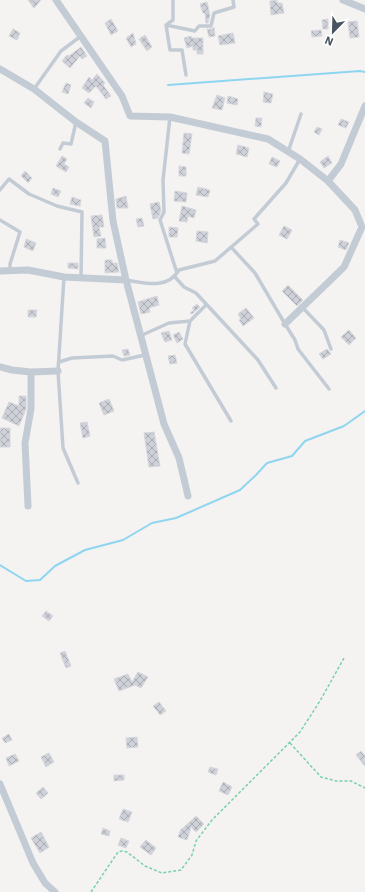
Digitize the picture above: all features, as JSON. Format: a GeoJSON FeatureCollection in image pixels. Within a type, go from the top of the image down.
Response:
{"type":"FeatureCollection","features":[{"type":"Feature","properties":{"kind":"street"},"geometry":{"type":"LineString","coordinates":[[56,0],[122,96],[130,116],[170,118],[268,139],[300,159],[328,181],[354,210],[362,227],[344,267],[285,324]]}},
{"type":"Feature","properties":{"kind":"street"},"geometry":{"type":"LineString","coordinates":[[343,0],[365,9]]}},
{"type":"Feature","properties":{"kind":"street"},"geometry":{"type":"LineString","coordinates":[[0,68],[34,90],[76,122],[105,141],[113,221],[126,280],[164,424],[179,458],[188,496]]}},
{"type":"Feature","properties":{"kind":"street"},"geometry":{"type":"LineString","coordinates":[[328,181],[341,164],[365,106]]}},
{"type":"Feature","properties":{"kind":"street"},"geometry":{"type":"LineString","coordinates":[[0,271],[28,270],[64,277],[126,280]]}},
{"type":"Feature","properties":{"kind":"street"},"geometry":{"type":"LineString","coordinates":[[0,367],[31,372],[58,371]]}},
{"type":"Feature","properties":{"kind":"street"},"geometry":{"type":"LineString","coordinates":[[28,506],[25,443],[31,409],[31,372]]}},
{"type":"Feature","properties":{"kind":"street"},"geometry":{"type":"LineString","coordinates":[[0,784],[33,863],[45,883],[55,892]]}},
{"type":"Feature","properties":{"kind":"lane"},"geometry":{"type":"LineString","coordinates":[[166,25],[173,20],[173,0]]}},
{"type":"Feature","properties":{"kind":"lane"},"geometry":{"type":"LineString","coordinates":[[166,25],[195,31],[199,26],[211,26],[214,13],[234,7],[233,0]]}},
{"type":"Feature","properties":{"kind":"lane"},"geometry":{"type":"LineString","coordinates":[[166,25],[170,50],[182,50],[186,75]]}},
{"type":"Feature","properties":{"kind":"lane"},"geometry":{"type":"LineString","coordinates":[[34,90],[61,51],[81,36]]}},
{"type":"Feature","properties":{"kind":"lane"},"geometry":{"type":"LineString","coordinates":[[288,152],[301,114]]}},
{"type":"Feature","properties":{"kind":"lane"},"geometry":{"type":"LineString","coordinates":[[170,118],[163,180],[164,212],[160,220],[176,275],[184,287],[196,294],[258,360],[276,388]]}},
{"type":"Feature","properties":{"kind":"lane"},"geometry":{"type":"LineString","coordinates":[[60,149],[63,143],[71,144],[76,122]]}},
{"type":"Feature","properties":{"kind":"lane"},"geometry":{"type":"LineString","coordinates":[[126,280],[158,284],[176,275],[179,270],[215,261],[258,224],[254,219],[286,183],[300,159]]}},
{"type":"Feature","properties":{"kind":"lane"},"geometry":{"type":"LineString","coordinates":[[0,190],[9,179],[29,194],[57,206],[82,212],[81,278]]}},
{"type":"Feature","properties":{"kind":"lane"},"geometry":{"type":"LineString","coordinates":[[0,220],[20,232],[10,264],[10,271]]}},
{"type":"Feature","properties":{"kind":"lane"},"geometry":{"type":"LineString","coordinates":[[362,227],[365,234]]}},
{"type":"Feature","properties":{"kind":"lane"},"geometry":{"type":"LineString","coordinates":[[231,247],[255,273],[295,340],[298,349],[329,389]]}},
{"type":"Feature","properties":{"kind":"lane"},"geometry":{"type":"LineString","coordinates":[[64,277],[58,371],[63,448],[78,484]]}},
{"type":"Feature","properties":{"kind":"lane"},"geometry":{"type":"LineString","coordinates":[[206,305],[190,321],[185,344],[231,421]]}},
{"type":"Feature","properties":{"kind":"lane"},"geometry":{"type":"LineString","coordinates":[[302,307],[324,330],[331,349]]}},
{"type":"Feature","properties":{"kind":"lane"},"geometry":{"type":"LineString","coordinates":[[140,336],[169,324],[190,321]]}},
{"type":"Feature","properties":{"kind":"lane"},"geometry":{"type":"LineString","coordinates":[[59,362],[72,358],[113,356],[122,360],[145,355]]}},
{"type":"Feature","properties":{"kind":"path"},"geometry":{"type":"LineString","coordinates":[[91,892],[118,852],[122,851],[127,852],[145,866],[162,873],[181,870],[192,855],[196,841],[212,820],[290,743],[307,721],[344,658]]}},
{"type":"Feature","properties":{"kind":"path"},"geometry":{"type":"LineString","coordinates":[[290,743],[321,778],[351,782],[365,788]]}},
{"type":"Feature","properties":{"kind":"building"},"geometry":{"type":"Polygon","coordinates":[[[28,0],[41,0],[34,8],[28,0]]]}},
{"type":"Feature","properties":{"kind":"building"},"geometry":{"type":"Polygon","coordinates":[[[277,0],[277,3],[282,3],[284,13],[271,15],[270,1],[277,0]]]}},
{"type":"Feature","properties":{"kind":"building"},"geometry":{"type":"Polygon","coordinates":[[[207,2],[210,15],[208,23],[206,23],[205,13],[203,13],[200,4],[207,2]]]}},
{"type":"Feature","properties":{"kind":"building"},"geometry":{"type":"Polygon","coordinates":[[[111,19],[118,31],[111,35],[105,23],[111,19]]]}},
{"type":"Feature","properties":{"kind":"building"},"geometry":{"type":"Polygon","coordinates":[[[328,19],[328,29],[323,29],[322,20],[328,19]]]}},
{"type":"Feature","properties":{"kind":"building"},"geometry":{"type":"Polygon","coordinates":[[[357,21],[359,37],[350,38],[348,22],[357,21]]]}},
{"type":"Feature","properties":{"kind":"building"},"geometry":{"type":"Polygon","coordinates":[[[214,27],[215,36],[209,37],[207,29],[212,29],[214,27]]]}},
{"type":"Feature","properties":{"kind":"building"},"geometry":{"type":"Polygon","coordinates":[[[13,29],[20,33],[17,40],[9,36],[13,29]]]}},
{"type":"Feature","properties":{"kind":"building"},"geometry":{"type":"Polygon","coordinates":[[[321,30],[322,36],[312,37],[311,31],[321,30]]]}},
{"type":"Feature","properties":{"kind":"building"},"geometry":{"type":"Polygon","coordinates":[[[133,33],[136,44],[131,47],[126,38],[133,33]]]}},
{"type":"Feature","properties":{"kind":"building"},"geometry":{"type":"Polygon","coordinates":[[[233,33],[235,43],[220,45],[218,36],[233,33]]]}},
{"type":"Feature","properties":{"kind":"building"},"geometry":{"type":"Polygon","coordinates":[[[145,35],[152,47],[147,51],[139,39],[145,35]]]}},
{"type":"Feature","properties":{"kind":"building"},"geometry":{"type":"Polygon","coordinates":[[[191,36],[192,38],[203,38],[203,54],[197,54],[197,50],[193,50],[193,46],[187,48],[184,38],[191,36]]]}},
{"type":"Feature","properties":{"kind":"building"},"geometry":{"type":"Polygon","coordinates":[[[81,47],[87,56],[82,59],[80,56],[70,68],[62,61],[67,55],[69,56],[81,47]]]}},
{"type":"Feature","properties":{"kind":"building"},"geometry":{"type":"Polygon","coordinates":[[[97,74],[105,83],[103,85],[111,96],[106,99],[96,86],[89,93],[82,88],[89,77],[92,80],[97,74]]]}},
{"type":"Feature","properties":{"kind":"building"},"geometry":{"type":"Polygon","coordinates":[[[66,83],[71,85],[68,94],[62,92],[66,83]]]}},
{"type":"Feature","properties":{"kind":"building"},"geometry":{"type":"Polygon","coordinates":[[[264,92],[273,94],[271,103],[263,102],[264,92]]]}},
{"type":"Feature","properties":{"kind":"building"},"geometry":{"type":"Polygon","coordinates":[[[217,95],[225,98],[222,110],[212,108],[217,95]]]}},
{"type":"Feature","properties":{"kind":"building"},"geometry":{"type":"Polygon","coordinates":[[[228,96],[238,99],[237,105],[227,103],[228,96]]]}},
{"type":"Feature","properties":{"kind":"building"},"geometry":{"type":"Polygon","coordinates":[[[88,98],[94,102],[91,108],[84,103],[88,98]]]}},
{"type":"Feature","properties":{"kind":"building"},"geometry":{"type":"Polygon","coordinates":[[[256,118],[262,118],[261,127],[255,126],[256,118]]]}},
{"type":"Feature","properties":{"kind":"building"},"geometry":{"type":"Polygon","coordinates":[[[341,119],[349,122],[346,128],[338,125],[341,119]]]}},
{"type":"Feature","properties":{"kind":"building"},"geometry":{"type":"Polygon","coordinates":[[[317,127],[322,129],[319,135],[314,132],[317,127]]]}},
{"type":"Feature","properties":{"kind":"building"},"geometry":{"type":"Polygon","coordinates":[[[184,133],[192,134],[189,154],[182,153],[184,133]]]}},
{"type":"Feature","properties":{"kind":"building"},"geometry":{"type":"Polygon","coordinates":[[[238,145],[249,148],[247,157],[236,154],[238,145]]]}},
{"type":"Feature","properties":{"kind":"building"},"geometry":{"type":"Polygon","coordinates":[[[62,156],[67,159],[64,164],[69,167],[66,172],[56,166],[62,156]]]}},
{"type":"Feature","properties":{"kind":"building"},"geometry":{"type":"Polygon","coordinates":[[[328,156],[332,163],[324,168],[320,162],[328,156]]]}},
{"type":"Feature","properties":{"kind":"building"},"geometry":{"type":"Polygon","coordinates":[[[272,157],[280,161],[277,167],[269,164],[272,157]]]}},
{"type":"Feature","properties":{"kind":"building"},"geometry":{"type":"Polygon","coordinates":[[[179,166],[186,167],[186,176],[179,176],[179,166]]]}},
{"type":"Feature","properties":{"kind":"building"},"geometry":{"type":"Polygon","coordinates":[[[25,171],[32,178],[28,183],[21,176],[25,171]]]}},
{"type":"Feature","properties":{"kind":"building"},"geometry":{"type":"Polygon","coordinates":[[[198,187],[210,190],[208,197],[196,195],[198,187]]]}},
{"type":"Feature","properties":{"kind":"building"},"geometry":{"type":"Polygon","coordinates":[[[53,188],[61,191],[58,197],[51,194],[53,188]]]}},
{"type":"Feature","properties":{"kind":"building"},"geometry":{"type":"Polygon","coordinates":[[[175,191],[187,193],[186,202],[174,201],[175,191]]]}},
{"type":"Feature","properties":{"kind":"building"},"geometry":{"type":"Polygon","coordinates":[[[126,196],[128,208],[117,208],[116,199],[126,196]]]}},
{"type":"Feature","properties":{"kind":"building"},"geometry":{"type":"Polygon","coordinates":[[[72,197],[81,200],[80,206],[70,204],[72,197]]]}},
{"type":"Feature","properties":{"kind":"building"},"geometry":{"type":"Polygon","coordinates":[[[159,202],[161,211],[158,218],[153,219],[150,204],[159,202]]]}},
{"type":"Feature","properties":{"kind":"building"},"geometry":{"type":"Polygon","coordinates":[[[182,206],[196,210],[194,218],[188,216],[187,222],[179,221],[182,206]]]}},
{"type":"Feature","properties":{"kind":"building"},"geometry":{"type":"Polygon","coordinates":[[[102,215],[104,227],[99,227],[101,236],[94,237],[91,216],[102,215]]]}},
{"type":"Feature","properties":{"kind":"building"},"geometry":{"type":"Polygon","coordinates":[[[142,218],[144,226],[138,227],[136,219],[142,218]]]}},
{"type":"Feature","properties":{"kind":"building"},"geometry":{"type":"Polygon","coordinates":[[[284,226],[292,230],[287,239],[279,235],[284,226]]]}},
{"type":"Feature","properties":{"kind":"building"},"geometry":{"type":"Polygon","coordinates":[[[169,227],[178,228],[177,237],[169,237],[169,227]]]}},
{"type":"Feature","properties":{"kind":"building"},"geometry":{"type":"Polygon","coordinates":[[[197,231],[208,232],[207,243],[196,241],[197,231]]]}},
{"type":"Feature","properties":{"kind":"building"},"geometry":{"type":"Polygon","coordinates":[[[105,238],[106,248],[97,248],[97,239],[105,238]]]}},
{"type":"Feature","properties":{"kind":"building"},"geometry":{"type":"Polygon","coordinates":[[[26,239],[36,243],[33,251],[24,247],[26,239]]]}},
{"type":"Feature","properties":{"kind":"building"},"geometry":{"type":"Polygon","coordinates":[[[340,240],[349,243],[346,250],[338,247],[340,240]]]}},
{"type":"Feature","properties":{"kind":"building"},"geometry":{"type":"Polygon","coordinates":[[[105,260],[112,260],[112,263],[117,263],[119,272],[105,273],[105,260]]]}},
{"type":"Feature","properties":{"kind":"building"},"geometry":{"type":"Polygon","coordinates":[[[68,263],[78,263],[78,269],[68,268],[68,263]]]}},
{"type":"Feature","properties":{"kind":"building"},"geometry":{"type":"Polygon","coordinates":[[[288,285],[303,300],[297,306],[282,291],[288,285]]]}},
{"type":"Feature","properties":{"kind":"building"},"geometry":{"type":"Polygon","coordinates":[[[157,296],[159,305],[149,308],[150,312],[141,314],[138,302],[157,296]]]}},
{"type":"Feature","properties":{"kind":"building"},"geometry":{"type":"Polygon","coordinates":[[[197,304],[200,307],[192,314],[190,313],[194,310],[192,308],[197,304]]]}},
{"type":"Feature","properties":{"kind":"building"},"geometry":{"type":"Polygon","coordinates":[[[246,308],[254,318],[243,326],[239,320],[241,319],[238,314],[246,308]]]}},
{"type":"Feature","properties":{"kind":"building"},"geometry":{"type":"Polygon","coordinates":[[[28,310],[37,310],[36,317],[28,317],[28,310]]]}},
{"type":"Feature","properties":{"kind":"building"},"geometry":{"type":"Polygon","coordinates":[[[349,330],[356,338],[349,345],[341,337],[349,330]]]}},
{"type":"Feature","properties":{"kind":"building"},"geometry":{"type":"Polygon","coordinates":[[[169,331],[172,340],[165,342],[161,333],[169,331]]]}},
{"type":"Feature","properties":{"kind":"building"},"geometry":{"type":"Polygon","coordinates":[[[179,332],[183,339],[177,343],[173,335],[179,332]]]}},
{"type":"Feature","properties":{"kind":"building"},"geometry":{"type":"Polygon","coordinates":[[[128,349],[130,355],[124,356],[122,350],[128,349]]]}},
{"type":"Feature","properties":{"kind":"building"},"geometry":{"type":"Polygon","coordinates":[[[327,349],[331,354],[323,359],[319,354],[327,349]]]}},
{"type":"Feature","properties":{"kind":"building"},"geometry":{"type":"Polygon","coordinates":[[[175,355],[177,363],[170,364],[168,356],[175,355]]]}},
{"type":"Feature","properties":{"kind":"building"},"geometry":{"type":"Polygon","coordinates":[[[19,396],[26,396],[26,409],[19,426],[2,418],[9,402],[19,406],[19,396]]]}},
{"type":"Feature","properties":{"kind":"building"},"geometry":{"type":"Polygon","coordinates":[[[109,399],[114,411],[104,415],[99,403],[109,399]]]}},
{"type":"Feature","properties":{"kind":"building"},"geometry":{"type":"Polygon","coordinates":[[[87,422],[90,436],[83,438],[80,423],[87,422]]]}},
{"type":"Feature","properties":{"kind":"building"},"geometry":{"type":"Polygon","coordinates":[[[0,428],[10,428],[10,447],[0,447],[0,428]]]}},
{"type":"Feature","properties":{"kind":"building"},"geometry":{"type":"Polygon","coordinates":[[[154,432],[160,466],[149,467],[144,433],[154,432]]]}},
{"type":"Feature","properties":{"kind":"building"},"geometry":{"type":"Polygon","coordinates":[[[46,611],[53,616],[49,621],[42,616],[46,611]]]}},
{"type":"Feature","properties":{"kind":"building"},"geometry":{"type":"Polygon","coordinates":[[[65,651],[71,666],[66,668],[60,653],[65,651]]]}},
{"type":"Feature","properties":{"kind":"building"},"geometry":{"type":"Polygon","coordinates":[[[138,672],[148,677],[141,688],[135,685],[119,691],[114,679],[128,674],[132,682],[138,672]]]}},
{"type":"Feature","properties":{"kind":"building"},"geometry":{"type":"Polygon","coordinates":[[[159,702],[166,711],[160,715],[153,706],[159,702]]]}},
{"type":"Feature","properties":{"kind":"building"},"geometry":{"type":"Polygon","coordinates":[[[9,734],[12,740],[5,743],[2,738],[9,734]]]}},
{"type":"Feature","properties":{"kind":"building"},"geometry":{"type":"Polygon","coordinates":[[[137,737],[138,747],[127,748],[126,738],[137,737]]]}},
{"type":"Feature","properties":{"kind":"building"},"geometry":{"type":"Polygon","coordinates":[[[361,751],[365,756],[365,766],[356,755],[361,751]]]}},
{"type":"Feature","properties":{"kind":"building"},"geometry":{"type":"Polygon","coordinates":[[[49,753],[54,762],[46,767],[41,757],[49,753]]]}},
{"type":"Feature","properties":{"kind":"building"},"geometry":{"type":"Polygon","coordinates":[[[15,754],[19,761],[9,766],[6,758],[15,754]]]}},
{"type":"Feature","properties":{"kind":"building"},"geometry":{"type":"Polygon","coordinates":[[[210,767],[218,769],[216,775],[208,772],[210,767]]]}},
{"type":"Feature","properties":{"kind":"building"},"geometry":{"type":"Polygon","coordinates":[[[114,775],[124,775],[124,780],[114,781],[114,775]]]}},
{"type":"Feature","properties":{"kind":"building"},"geometry":{"type":"Polygon","coordinates":[[[223,782],[232,787],[228,795],[219,791],[223,782]]]}},
{"type":"Feature","properties":{"kind":"building"},"geometry":{"type":"Polygon","coordinates":[[[43,787],[48,793],[41,799],[36,793],[43,787]]]}},
{"type":"Feature","properties":{"kind":"building"},"geometry":{"type":"Polygon","coordinates":[[[123,809],[132,812],[128,822],[119,819],[123,809]]]}},
{"type":"Feature","properties":{"kind":"building"},"geometry":{"type":"Polygon","coordinates":[[[196,816],[204,824],[196,832],[191,827],[187,840],[178,837],[181,829],[196,816]]]}},
{"type":"Feature","properties":{"kind":"building"},"geometry":{"type":"Polygon","coordinates":[[[103,828],[110,831],[109,836],[101,834],[103,828]]]}},
{"type":"Feature","properties":{"kind":"building"},"geometry":{"type":"Polygon","coordinates":[[[41,832],[49,847],[40,853],[31,838],[41,832]]]}},
{"type":"Feature","properties":{"kind":"building"},"geometry":{"type":"Polygon","coordinates":[[[121,838],[129,841],[126,848],[118,845],[121,838]]]}},
{"type":"Feature","properties":{"kind":"building"},"geometry":{"type":"Polygon","coordinates":[[[146,840],[156,848],[151,855],[140,847],[146,840]]]}},
{"type":"Feature","properties":{"kind":"waterway"},"geometry":{"type":"LineString","coordinates":[[168,85],[360,71],[365,72]]}},
{"type":"Feature","properties":{"kind":"waterway"},"geometry":{"type":"LineString","coordinates":[[0,565],[26,581],[40,580],[55,566],[85,550],[123,540],[152,523],[176,518],[240,490],[267,463],[292,456],[305,441],[344,426],[365,411]]}}]}
